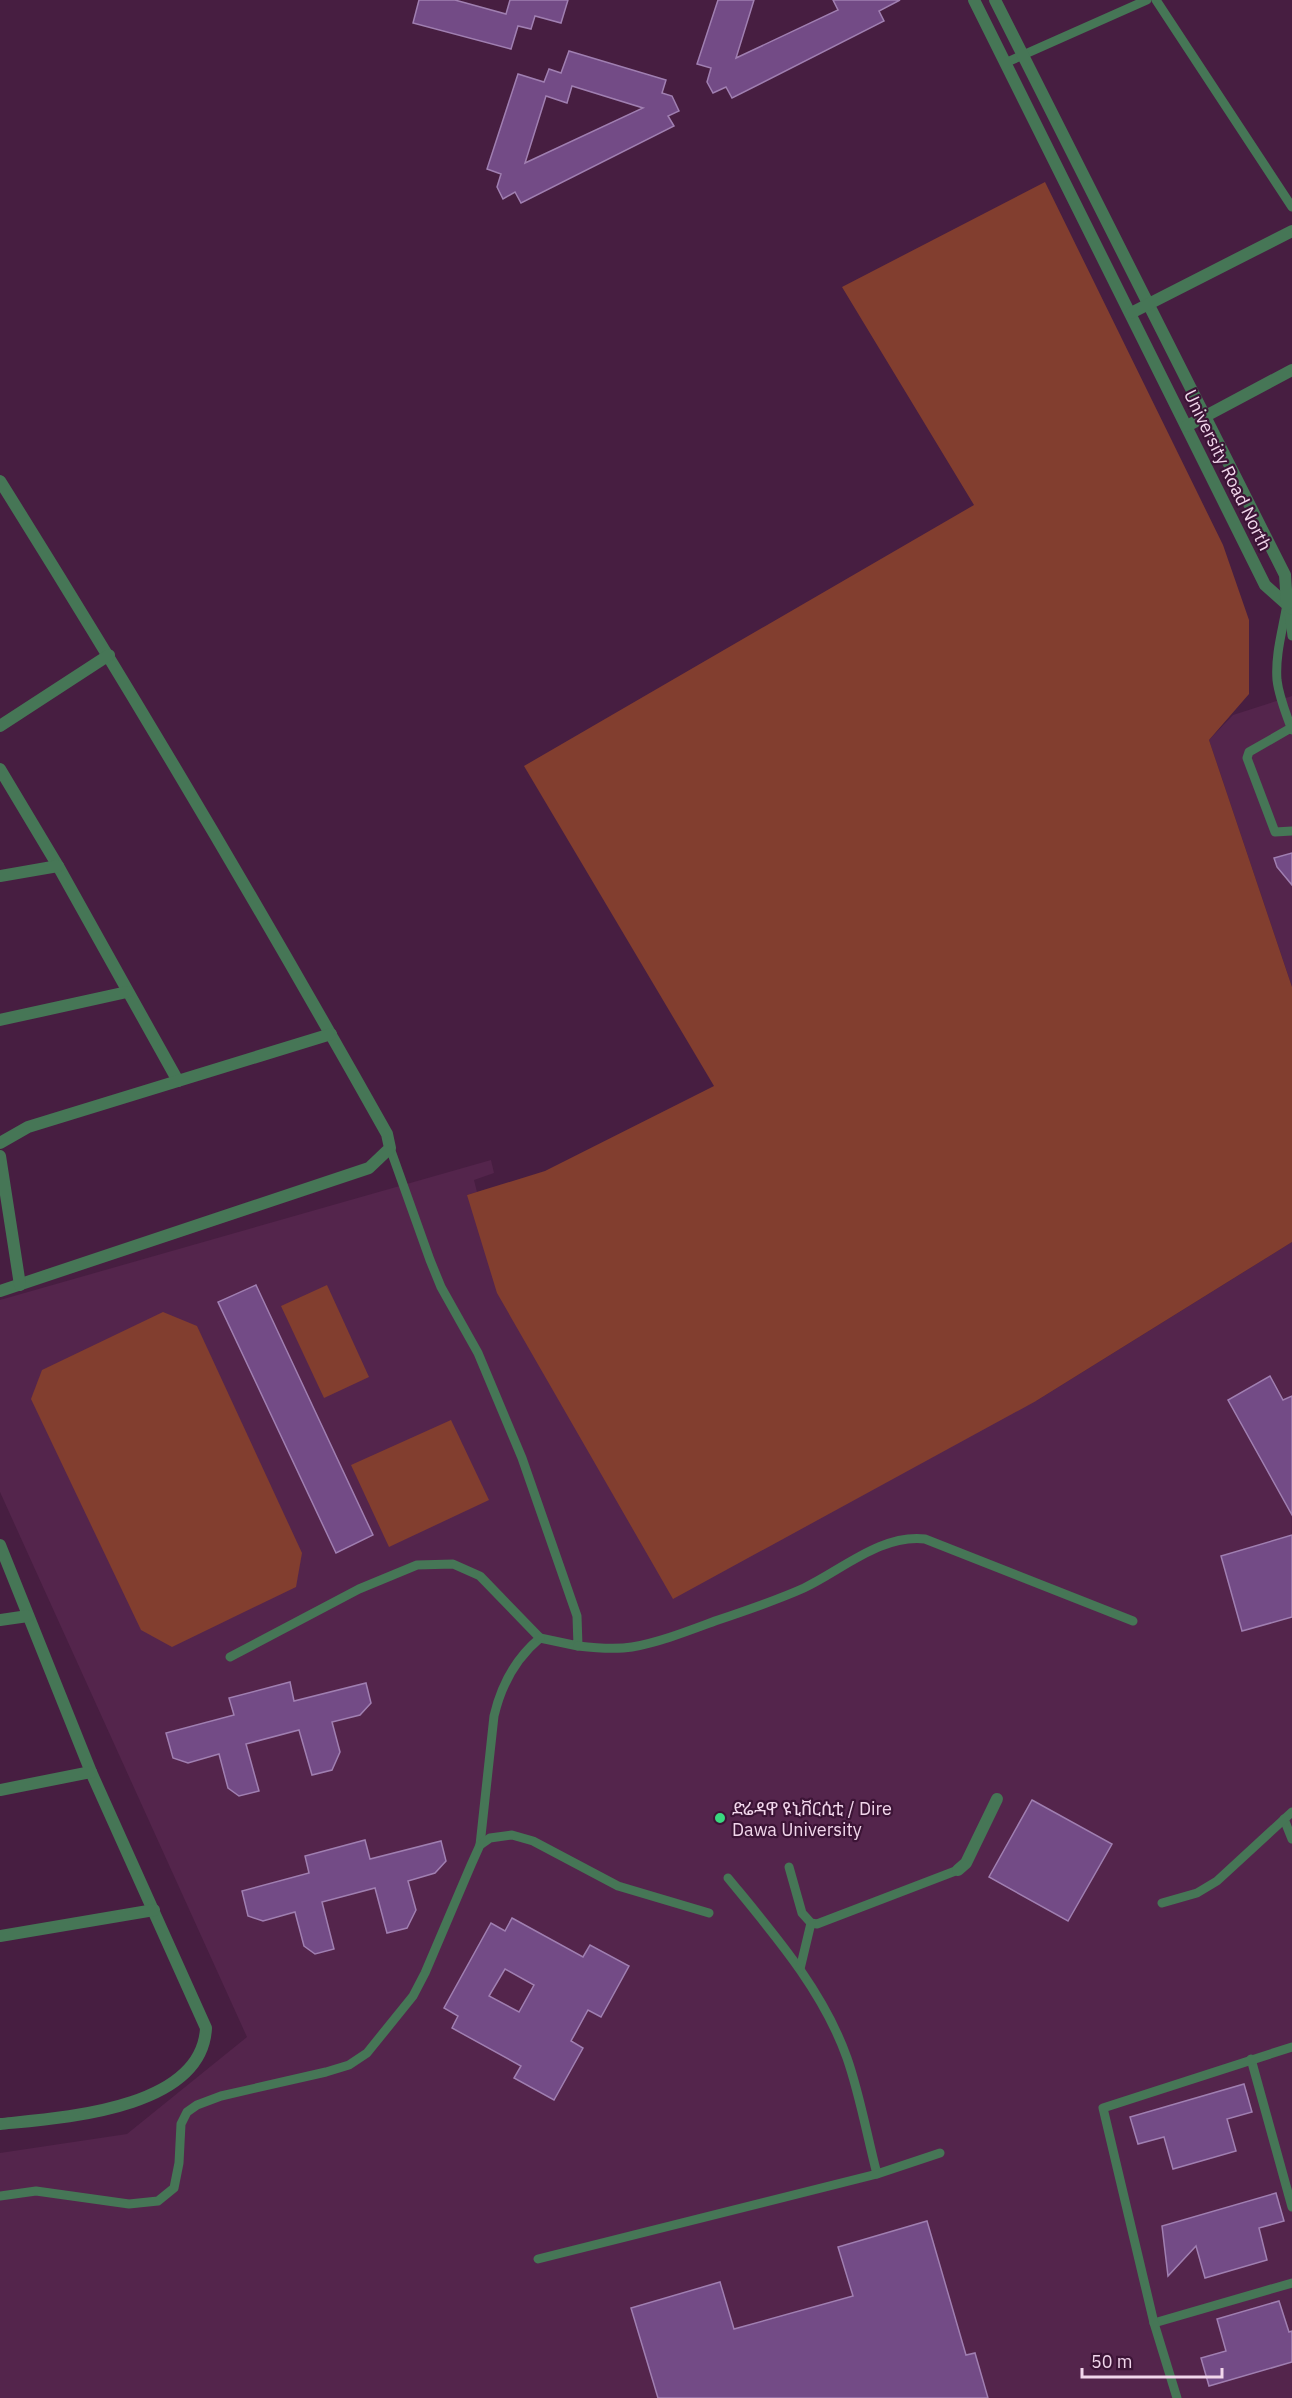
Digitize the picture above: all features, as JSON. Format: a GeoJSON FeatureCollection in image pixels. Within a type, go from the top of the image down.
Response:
{"type":"FeatureCollection","features":[{"type":"Feature","properties":{"kind":"street","name":"University Road North"},"geometry":{"type":"LineString","coordinates":[[974,0],[1265,585],[1290,607]]}},
{"type":"Feature","properties":{"kind":"street","name":"University Road North"},"geometry":{"type":"LineString","coordinates":[[995,0],[1285,575],[1290,607]]}},
{"type":"Feature","properties":{"kind":"street"},"geometry":{"type":"LineString","coordinates":[[1131,313],[1292,231]]}},
{"type":"Feature","properties":{"kind":"street"},"geometry":{"type":"LineString","coordinates":[[1186,426],[1292,370]]}},
{"type":"Feature","properties":{"kind":"street"},"geometry":{"type":"LineString","coordinates":[[0,481],[109,655],[331,1034],[387,1134],[390,1148],[369,1168],[0,1291]]}},
{"type":"Feature","properties":{"kind":"street"},"geometry":{"type":"LineString","coordinates":[[0,726],[109,655]]}},
{"type":"Feature","properties":{"kind":"street"},"geometry":{"type":"LineString","coordinates":[[0,769],[58,866],[178,1081]]}},
{"type":"Feature","properties":{"kind":"street"},"geometry":{"type":"LineString","coordinates":[[0,876],[58,866]]}},
{"type":"Feature","properties":{"kind":"street"},"geometry":{"type":"LineString","coordinates":[[0,1020],[127,992]]}},
{"type":"Feature","properties":{"kind":"street"},"geometry":{"type":"LineString","coordinates":[[0,1143],[28,1127],[331,1034]]}},
{"type":"Feature","properties":{"kind":"street"},"geometry":{"type":"LineString","coordinates":[[0,1156],[20,1285]]}},
{"type":"Feature","properties":{"kind":"street"},"geometry":{"type":"LineString","coordinates":[[0,1545],[91,1772],[206,2028],[205,2042],[200,2054],[182,2076],[132,2103],[71,2117],[0,2124]]}},
{"type":"Feature","properties":{"kind":"street"},"geometry":{"type":"LineString","coordinates":[[0,1620],[28,1616]]}},
{"type":"Feature","properties":{"kind":"street"},"geometry":{"type":"LineString","coordinates":[[0,1790],[91,1772]]}},
{"type":"Feature","properties":{"kind":"street"},"geometry":{"type":"LineString","coordinates":[[958,1870],[966,1863],[997,1799]]}},
{"type":"Feature","properties":{"kind":"street"},"geometry":{"type":"LineString","coordinates":[[0,1936],[154,1910]]}},
{"type":"Feature","properties":{"kind":"lane"},"geometry":{"type":"LineString","coordinates":[[1005,63],[1147,0]]}},
{"type":"Feature","properties":{"kind":"lane"},"geometry":{"type":"LineString","coordinates":[[1156,0],[1292,207]]}},
{"type":"Feature","properties":{"kind":"lane"},"geometry":{"type":"LineString","coordinates":[[1290,607],[1292,636]]}},
{"type":"Feature","properties":{"kind":"lane"},"geometry":{"type":"LineString","coordinates":[[1290,607],[1277,658],[1277,680],[1281,700],[1292,729],[1249,752],[1247,758],[1275,832],[1292,831]]}},
{"type":"Feature","properties":{"kind":"lane"},"geometry":{"type":"LineString","coordinates":[[390,1148],[441,1287],[478,1353],[522,1458],[577,1616],[578,1646]]}},
{"type":"Feature","properties":{"kind":"lane"},"geometry":{"type":"LineString","coordinates":[[230,1657],[359,1589],[417,1565],[453,1564],[480,1576],[540,1638],[578,1646],[631,1647],[686,1631],[781,1598],[807,1587],[861,1556],[912,1538],[925,1539],[1133,1621]]}},
{"type":"Feature","properties":{"kind":"lane"},"geometry":{"type":"LineString","coordinates":[[0,2196],[36,2191],[129,2204],[158,2201],[174,2188],[179,2163],[180,2124],[188,2112],[197,2105],[221,2096],[350,2065],[367,2053],[417,1989],[480,1845],[494,1716],[499,1694],[524,1651],[540,1638]]}},
{"type":"Feature","properties":{"kind":"lane"},"geometry":{"type":"LineString","coordinates":[[1162,1903],[1197,1893],[1217,1881],[1292,1812]]}},
{"type":"Feature","properties":{"kind":"lane"},"geometry":{"type":"LineString","coordinates":[[1284,1819],[1292,1839]]}},
{"type":"Feature","properties":{"kind":"lane"},"geometry":{"type":"LineString","coordinates":[[480,1845],[498,1836],[512,1835],[533,1841],[618,1886],[709,1913]]}},
{"type":"Feature","properties":{"kind":"lane"},"geometry":{"type":"LineString","coordinates":[[789,1867],[802,1913],[811,1923]]}},
{"type":"Feature","properties":{"kind":"lane"},"geometry":{"type":"LineString","coordinates":[[811,1923],[826,1922],[958,1870]]}},
{"type":"Feature","properties":{"kind":"lane"},"geometry":{"type":"LineString","coordinates":[[728,1878],[812,1987],[847,2058],[877,2174]]}},
{"type":"Feature","properties":{"kind":"lane"},"geometry":{"type":"LineString","coordinates":[[800,1969],[811,1923]]}},
{"type":"Feature","properties":{"kind":"lane"},"geometry":{"type":"LineString","coordinates":[[1177,2398],[1154,2323],[1103,2108],[1292,2047]]}},
{"type":"Feature","properties":{"kind":"lane"},"geometry":{"type":"LineString","coordinates":[[1251,2059],[1292,2207]]}},
{"type":"Feature","properties":{"kind":"lane"},"geometry":{"type":"LineString","coordinates":[[538,2259],[877,2174],[940,2152]]}},
{"type":"Feature","properties":{"kind":"lane"},"geometry":{"type":"LineString","coordinates":[[1154,2323],[1292,2283]]}},
{"type":"Feature","properties":{"kind":"shaded area"},"geometry":{"type":"Polygon","coordinates":[[[1045,182],[1223,545],[1249,620],[1249,694],[1209,740],[1292,987],[1292,1242],[1036,1401],[673,1599],[497,1293],[467,1195],[545,1171],[714,1086],[524,766],[974,505],[842,287],[1045,182]]]}},
{"type":"Feature","properties":{"kind":"shaded area"},"geometry":{"type":"Polygon","coordinates":[[[1292,696],[1292,987],[1209,740],[1233,715],[1292,696]]]}},
{"type":"Feature","properties":{"kind":"shaded area","name":"ድሬዳዋ ዩኒቨርሲቲ / Dire Dawa University"},"geometry":{"type":"Polygon","coordinates":[[[491,1160],[494,1173],[474,1180],[477,1192],[467,1195],[1036,1401],[1292,1242],[1292,2398],[0,2398],[0,2153],[127,2134],[247,2037],[0,1492],[0,1300],[491,1160]]]}},
{"type":"Feature","properties":{"kind":"shaded area"},"geometry":{"type":"Polygon","coordinates":[[[327,1285],[369,1377],[324,1398],[281,1306],[327,1285]]]}},
{"type":"Feature","properties":{"kind":"shaded area"},"geometry":{"type":"Polygon","coordinates":[[[163,1312],[197,1326],[302,1553],[296,1587],[172,1647],[141,1630],[31,1399],[42,1370],[163,1312]]]}},
{"type":"Feature","properties":{"kind":"shaded area"},"geometry":{"type":"Polygon","coordinates":[[[451,1420],[489,1500],[389,1547],[351,1465],[451,1420]]]}},
{"type":"Feature","properties":{"kind":"building"},"geometry":{"type":"Polygon","coordinates":[[[419,0],[455,0],[506,14],[510,0],[568,0],[561,23],[535,16],[531,29],[518,26],[511,49],[413,23],[419,0]]]}},
{"type":"Feature","properties":{"kind":"building"},"geometry":{"type":"Polygon","coordinates":[[[718,0],[754,0],[736,58],[838,10],[833,0],[900,0],[879,11],[884,21],[732,98],[726,87],[713,93],[707,82],[711,68],[697,64],[718,0]]]}},
{"type":"Feature","properties":{"kind":"building"},"geometry":{"type":"Polygon","coordinates":[[[569,51],[666,80],[662,93],[672,96],[679,111],[668,116],[674,126],[521,203],[515,192],[503,199],[497,187],[501,174],[487,169],[518,74],[544,82],[549,69],[561,73],[569,51]],[[572,86],[567,103],[546,96],[525,163],[643,108],[572,86]]]}},
{"type":"Feature","properties":{"kind":"building"},"geometry":{"type":"Polygon","coordinates":[[[1292,853],[1292,885],[1277,867],[1274,858],[1292,853]]]}},
{"type":"Feature","properties":{"kind":"building"},"geometry":{"type":"Polygon","coordinates":[[[256,1285],[373,1535],[336,1553],[218,1302],[256,1285]]]}},
{"type":"Feature","properties":{"kind":"building"},"geometry":{"type":"Polygon","coordinates":[[[1270,1376],[1283,1400],[1292,1396],[1292,1515],[1228,1400],[1270,1376]]]}},
{"type":"Feature","properties":{"kind":"building"},"geometry":{"type":"Polygon","coordinates":[[[1292,1535],[1292,1617],[1242,1631],[1221,1556],[1292,1535]]]}},
{"type":"Feature","properties":{"kind":"building"},"geometry":{"type":"Polygon","coordinates":[[[290,1682],[294,1701],[366,1683],[371,1703],[360,1715],[332,1722],[340,1752],[332,1770],[312,1775],[299,1730],[246,1744],[259,1791],[239,1796],[228,1788],[219,1754],[188,1763],[173,1758],[166,1733],[234,1715],[229,1698],[290,1682]]]}},
{"type":"Feature","properties":{"kind":"building"},"geometry":{"type":"Polygon","coordinates":[[[1032,1800],[1112,1844],[1068,1921],[989,1877],[1032,1800]]]}},
{"type":"Feature","properties":{"kind":"building"},"geometry":{"type":"Polygon","coordinates":[[[365,1840],[370,1859],[441,1841],[446,1861],[435,1873],[408,1881],[416,1910],[407,1928],[387,1933],[375,1888],[322,1902],[334,1949],[315,1954],[304,1946],[295,1912],[263,1921],[248,1916],[242,1891],[309,1873],[305,1856],[365,1840]]]}},
{"type":"Feature","properties":{"kind":"building"},"geometry":{"type":"Polygon","coordinates":[[[512,1918],[583,1957],[590,1945],[629,1966],[601,2017],[588,2010],[571,2041],[583,2048],[554,2100],[514,2078],[521,2066],[452,2028],[458,2016],[444,2008],[491,1923],[505,1931],[512,1918]],[[505,1969],[489,1996],[519,2012],[534,1985],[505,1969]]]}},
{"type":"Feature","properties":{"kind":"building"},"geometry":{"type":"Polygon","coordinates":[[[1244,2084],[1252,2112],[1227,2119],[1236,2151],[1173,2169],[1164,2137],[1138,2144],[1130,2117],[1244,2084]]]}},
{"type":"Feature","properties":{"kind":"building"},"geometry":{"type":"Polygon","coordinates":[[[1276,2193],[1284,2221],[1259,2228],[1267,2260],[1205,2278],[1196,2246],[1168,2276],[1162,2226],[1276,2193]]]}},
{"type":"Feature","properties":{"kind":"building"},"geometry":{"type":"Polygon","coordinates":[[[927,2221],[966,2355],[975,2353],[988,2398],[658,2398],[631,2308],[720,2282],[734,2329],[853,2296],[838,2247],[927,2221]]]}},
{"type":"Feature","properties":{"kind":"building"},"geometry":{"type":"Polygon","coordinates":[[[1279,2301],[1289,2332],[1292,2331],[1292,2362],[1209,2386],[1201,2358],[1226,2351],[1217,2319],[1279,2301]]]}},
{"type":"Feature","properties":{"kind":"place","name":"ድሬዳዋ ዩኒቨርሲቲ / Dire Dawa University"},"geometry":{"type":"Point","coordinates":[720,1818]}}]}
